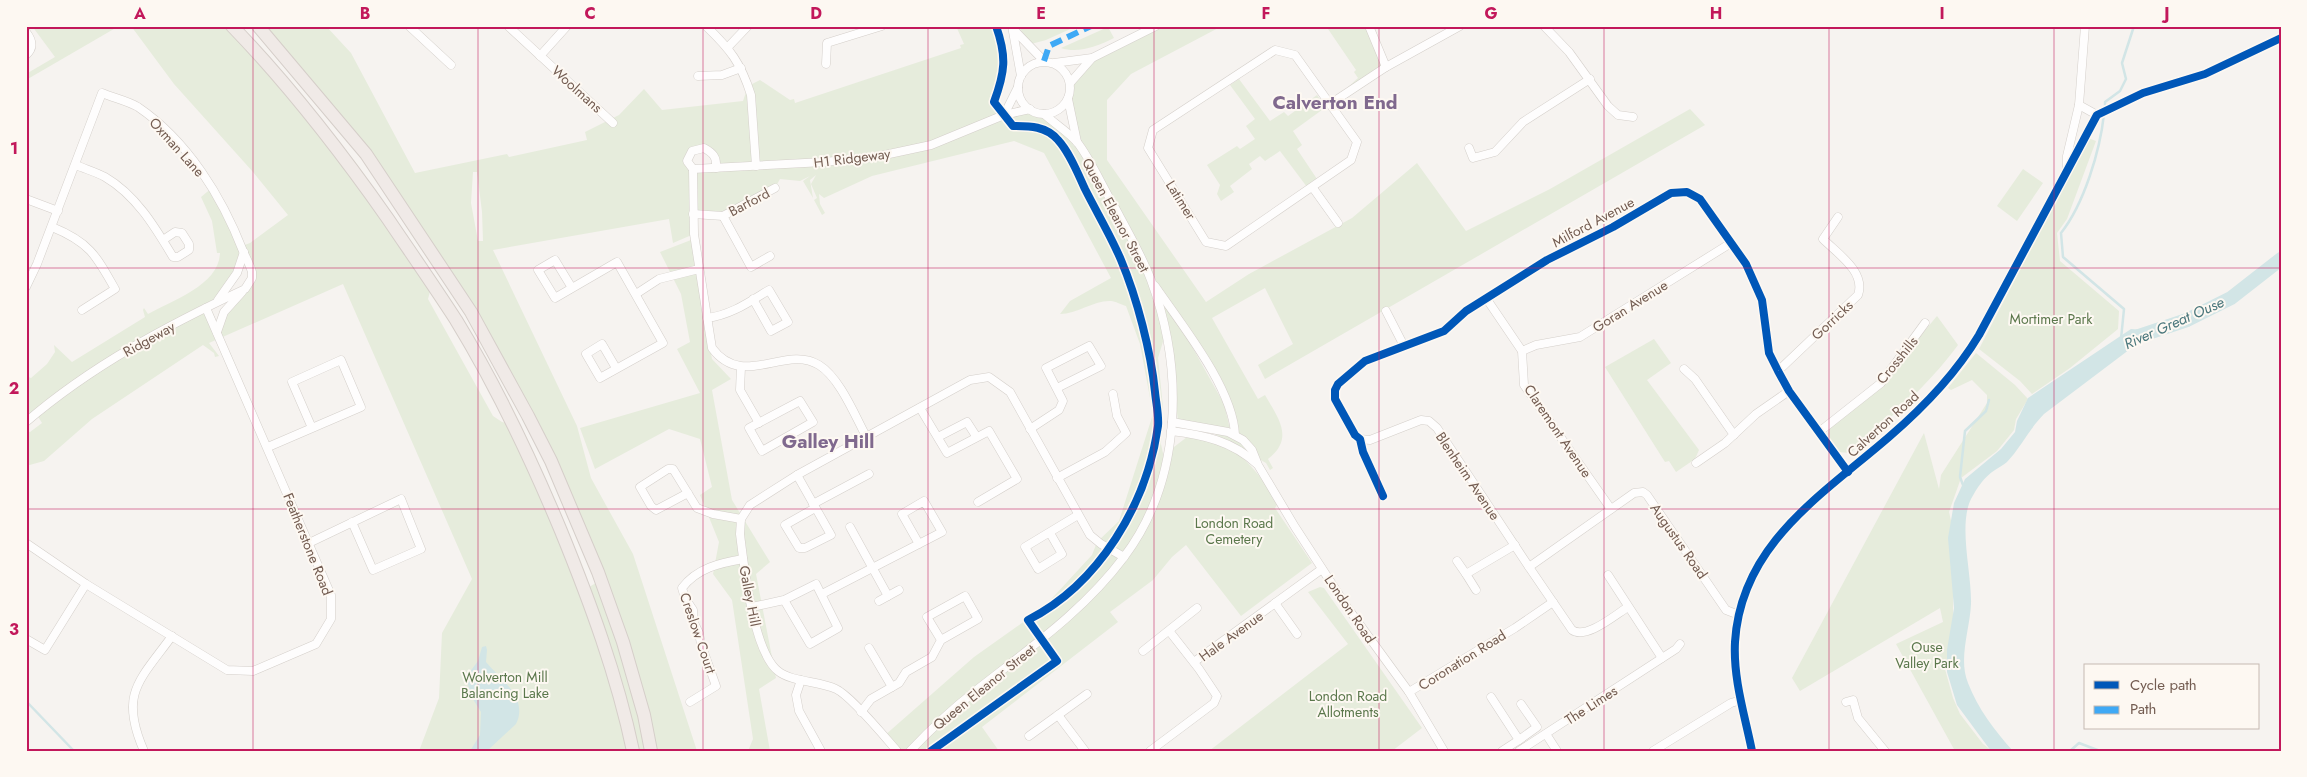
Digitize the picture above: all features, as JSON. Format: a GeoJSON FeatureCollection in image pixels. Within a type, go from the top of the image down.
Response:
{"type":"FeatureCollection","features":[{"type":"Feature","properties":{"kind":"highway"},"geometry":{"type":"LineString","coordinates":[[232,26],[256,51],[351,166],[432,284],[490,380],[535,469],[578,574],[604,647],[626,720],[633,751]]}},
{"type":"Feature","properties":{"kind":"highway"},"geometry":{"type":"LineString","coordinates":[[258,26],[366,154],[471,312],[528,416],[551,460],[598,572],[623,642],[644,715],[651,751]]}},
{"type":"Feature","properties":{"kind":"street"},"geometry":{"type":"LineString","coordinates":[[409,26],[450,65]]}},
{"type":"Feature","properties":{"kind":"street","name":"Woolmans"},"geometry":{"type":"LineString","coordinates":[[508,26],[613,122]]}},
{"type":"Feature","properties":{"kind":"street","name":"Woolmans"},"geometry":{"type":"LineString","coordinates":[[540,56],[567,26]]}},
{"type":"Feature","properties":{"kind":"street"},"geometry":{"type":"LineString","coordinates":[[706,26],[728,47],[741,68],[751,95],[756,166]]}},
{"type":"Feature","properties":{"kind":"street"},"geometry":{"type":"LineString","coordinates":[[728,47],[748,26]]}},
{"type":"Feature","properties":{"kind":"street"},"geometry":{"type":"LineString","coordinates":[[826,64],[827,39],[882,26]]}},
{"type":"Feature","properties":{"kind":"street"},"geometry":{"type":"LineString","coordinates":[[1021,76],[1030,66],[1044,61],[1054,63],[1092,58],[1156,26]]}},
{"type":"Feature","properties":{"kind":"street"},"geometry":{"type":"LineString","coordinates":[[1369,26],[1386,67]]}},
{"type":"Feature","properties":{"kind":"street"},"geometry":{"type":"LineString","coordinates":[[1330,104],[1386,67],[1460,26]]}},
{"type":"Feature","properties":{"kind":"street"},"geometry":{"type":"LineString","coordinates":[[1544,26],[1569,52],[1608,106],[1618,115],[1633,116]]}},
{"type":"Feature","properties":{"kind":"street"},"geometry":{"type":"LineString","coordinates":[[2067,170],[2067,156],[2079,105],[2085,26]]}},
{"type":"Feature","properties":{"kind":"street"},"geometry":{"type":"LineString","coordinates":[[1013,28],[1044,61]]}},
{"type":"Feature","properties":{"kind":"street"},"geometry":{"type":"LineString","coordinates":[[1004,116],[1018,87],[1021,76],[1013,28]]}},
{"type":"Feature","properties":{"kind":"street"},"geometry":{"type":"LineString","coordinates":[[26,32],[32,44],[32,49],[26,55]]}},
{"type":"Feature","properties":{"kind":"street"},"geometry":{"type":"LineString","coordinates":[[2079,105],[2100,113],[2143,93],[2205,74],[2281,38]]}},
{"type":"Feature","properties":{"kind":"street","name":"Latimer"},"geometry":{"type":"LineString","coordinates":[[1275,50],[1295,55],[1357,142],[1351,160],[1313,188],[1226,246],[1206,242],[1148,148],[1153,130],[1275,50]]}},
{"type":"Feature","properties":{"kind":"street"},"geometry":{"type":"LineString","coordinates":[[1070,83],[1092,58]]}},
{"type":"Feature","properties":{"kind":"street"},"geometry":{"type":"LineString","coordinates":[[1018,87],[1020,98],[1030,109],[1044,114],[1058,110],[1068,99],[1070,83],[1066,73],[1054,63]]}},
{"type":"Feature","properties":{"kind":"street"},"geometry":{"type":"LineString","coordinates":[[698,76],[722,75],[741,68]]}},
{"type":"Feature","properties":{"kind":"street"},"geometry":{"type":"LineString","coordinates":[[1469,148],[1473,158],[1495,152],[1523,122],[1590,79]]}},
{"type":"Feature","properties":{"kind":"street","name":"Oxman Lane"},"geometry":{"type":"LineString","coordinates":[[26,287],[52,227],[102,93],[137,106],[162,127],[189,156],[213,188],[232,222],[244,252]]}},
{"type":"Feature","properties":{"kind":"street","name":"Queen Eleanor Street"},"geometry":{"type":"LineString","coordinates":[[910,751],[972,694],[1051,633],[1087,602],[1124,557],[1138,535],[1157,496],[1166,468],[1173,394],[1170,351],[1160,310],[1151,280],[1128,231],[1077,142],[1068,99]]}},
{"type":"Feature","properties":{"kind":"street","name":"H1 Ridgeway"},"geometry":{"type":"LineString","coordinates":[[693,169],[809,163],[875,156],[931,145],[1004,116],[1030,109]]}},
{"type":"Feature","properties":{"kind":"street","name":"Calverton Road"},"geometry":{"type":"LineString","coordinates":[[1752,751],[1741,700],[1735,643],[1739,615],[1749,584],[1766,553],[1791,520],[1925,405],[1960,365],[1979,335],[2067,170],[2100,113]]}},
{"type":"Feature","properties":{"kind":"street","name":"Queen Eleanor Street"},"geometry":{"type":"LineString","coordinates":[[1044,114],[1077,142]]}},
{"type":"Feature","properties":{"kind":"street"},"geometry":{"type":"LineString","coordinates":[[716,168],[716,160],[712,153],[704,148],[692,151],[687,161],[693,169],[693,214],[699,269],[712,348],[719,358],[730,365],[741,367],[805,359],[818,364],[832,375],[867,438]]}},
{"type":"Feature","properties":{"kind":"street"},"geometry":{"type":"LineString","coordinates":[[76,165],[104,177],[122,189],[141,208],[163,240]]}},
{"type":"Feature","properties":{"kind":"street","name":"Barford"},"geometry":{"type":"LineString","coordinates":[[693,214],[723,216],[775,188]]}},
{"type":"Feature","properties":{"kind":"street"},"geometry":{"type":"LineString","coordinates":[[1313,188],[1338,223]]}},
{"type":"Feature","properties":{"kind":"street","name":"Milford Avenue"},"geometry":{"type":"LineString","coordinates":[[1383,496],[1363,452],[1360,440],[1355,435],[1335,399],[1335,390],[1338,384],[1365,361],[1444,331],[1466,311],[1546,260],[1613,227],[1671,193],[1686,192],[1700,199],[1755,281],[1762,300],[1769,352],[1778,371],[1789,391],[1848,472]]}},
{"type":"Feature","properties":{"kind":"street"},"geometry":{"type":"LineString","coordinates":[[26,199],[58,211]]}},
{"type":"Feature","properties":{"kind":"street"},"geometry":{"type":"LineString","coordinates":[[723,216],[751,267],[770,256]]}},
{"type":"Feature","properties":{"kind":"street","name":"Gorricks"},"geometry":{"type":"LineString","coordinates":[[1778,371],[1858,295],[1862,286],[1859,275],[1823,239],[1838,217]]}},
{"type":"Feature","properties":{"kind":"street"},"geometry":{"type":"LineString","coordinates":[[52,227],[73,236],[89,249],[115,290],[82,310]]}},
{"type":"Feature","properties":{"kind":"street","name":"Goran Avenue"},"geometry":{"type":"LineString","coordinates":[[1522,351],[1536,346],[1580,337],[1731,243]]}},
{"type":"Feature","properties":{"kind":"street"},"geometry":{"type":"LineString","coordinates":[[217,332],[224,312],[245,289],[252,278],[252,272],[244,252]]}},
{"type":"Feature","properties":{"kind":"street"},"geometry":{"type":"LineString","coordinates":[[216,302],[237,274],[244,252]]}},
{"type":"Feature","properties":{"kind":"street"},"geometry":{"type":"LineString","coordinates":[[572,288],[555,260],[538,270],[555,298],[617,262],[663,343],[616,368]]}},
{"type":"Feature","properties":{"kind":"street"},"geometry":{"type":"LineString","coordinates":[[636,294],[672,274],[699,269]]}},
{"type":"Feature","properties":{"kind":"street"},"geometry":{"type":"LineString","coordinates":[[1151,280],[1193,342],[1232,410],[1235,435],[1171,426]]}},
{"type":"Feature","properties":{"kind":"street","name":"Ridgeway"},"geometry":{"type":"LineString","coordinates":[[28,420],[92,373],[126,351],[216,302],[245,289]]}},
{"type":"Feature","properties":{"kind":"street"},"geometry":{"type":"LineString","coordinates":[[707,318],[731,312],[753,299],[769,290],[788,322],[771,332],[753,299]]}},
{"type":"Feature","properties":{"kind":"street"},"geometry":{"type":"LineString","coordinates":[[1486,298],[1522,351]]}},
{"type":"Feature","properties":{"kind":"street","name":"Featherstone Road"},"geometry":{"type":"LineString","coordinates":[[26,543],[86,584],[227,670],[253,671],[316,644],[331,619],[331,596],[268,447],[206,308]]}},
{"type":"Feature","properties":{"kind":"street"},"geometry":{"type":"LineString","coordinates":[[1386,311],[1404,346]]}},
{"type":"Feature","properties":{"kind":"street","name":"Crosshills"},"geometry":{"type":"LineString","coordinates":[[1819,432],[1881,383],[1925,323]]}},
{"type":"Feature","properties":{"kind":"street"},"geometry":{"type":"LineString","coordinates":[[1030,429],[1059,410],[1063,401],[1046,368],[1089,346],[1101,366],[1057,388]]}},
{"type":"Feature","properties":{"kind":"street","name":"Claremont Avenue"},"geometry":{"type":"LineString","coordinates":[[1522,351],[1524,385],[1612,509]]}},
{"type":"Feature","properties":{"kind":"street"},"geometry":{"type":"LineString","coordinates":[[268,447],[361,407],[341,360],[292,382],[312,428]]}},
{"type":"Feature","properties":{"kind":"street"},"geometry":{"type":"LineString","coordinates":[[741,367],[740,390],[759,423]]}},
{"type":"Feature","properties":{"kind":"street"},"geometry":{"type":"LineString","coordinates":[[1684,369],[1695,379],[1734,435]]}},
{"type":"Feature","properties":{"kind":"street"},"geometry":{"type":"LineString","coordinates":[[688,493],[656,510],[651,506],[640,487],[668,470],[673,469],[701,511],[741,519],[750,505],[797,475],[970,380],[989,377],[1010,392],[1090,534],[1101,544],[1124,557]]}},
{"type":"Feature","properties":{"kind":"street"},"geometry":{"type":"LineString","coordinates":[[1696,463],[1734,435],[1756,414],[1789,391]]}},
{"type":"Feature","properties":{"kind":"street"},"geometry":{"type":"LineString","coordinates":[[1057,478],[1105,452],[1126,433],[1117,416],[1113,394]]}},
{"type":"Feature","properties":{"kind":"street"},"geometry":{"type":"LineString","coordinates":[[800,401],[813,422],[762,451],[750,428],[759,423],[800,401]]}},
{"type":"Feature","properties":{"kind":"street"},"geometry":{"type":"LineString","coordinates":[[920,408],[948,453],[976,436],[989,431],[1017,479],[978,502]]}},
{"type":"Feature","properties":{"kind":"street","name":"Blenheim Avenue"},"geometry":{"type":"LineString","coordinates":[[1360,440],[1370,440],[1421,420],[1429,421],[1437,428],[1572,630],[1577,633],[1586,633],[1628,607]]}},
{"type":"Feature","properties":{"kind":"street"},"geometry":{"type":"LineString","coordinates":[[938,437],[967,422],[976,436]]}},
{"type":"Feature","properties":{"kind":"street","name":"London Road"},"geometry":{"type":"LineString","coordinates":[[1171,426],[1223,441],[1244,452],[1258,465]]}},
{"type":"Feature","properties":{"kind":"street","name":"London Road"},"geometry":{"type":"LineString","coordinates":[[1235,435],[1252,450],[1258,465],[1322,568],[1409,692],[1444,751]]}},
{"type":"Feature","properties":{"kind":"street"},"geometry":{"type":"LineString","coordinates":[[1699,450],[1704,458]]}},
{"type":"Feature","properties":{"kind":"street"},"geometry":{"type":"LineString","coordinates":[[797,475],[814,506],[831,535],[805,548],[799,548],[785,525],[814,506],[869,474]]}},
{"type":"Feature","properties":{"kind":"street","name":"Augustus Road"},"geometry":{"type":"LineString","coordinates":[[1529,567],[1634,493],[1642,492],[1647,496],[1726,610],[1739,615]]}},
{"type":"Feature","properties":{"kind":"street"},"geometry":{"type":"LineString","coordinates":[[309,543],[352,522],[401,499],[422,549],[373,570],[352,522]]}},
{"type":"Feature","properties":{"kind":"street"},"geometry":{"type":"LineString","coordinates":[[822,594],[872,568],[919,544],[942,532],[924,501],[902,514],[919,544]]}},
{"type":"Feature","properties":{"kind":"street"},"geometry":{"type":"LineString","coordinates":[[1050,533],[1062,554],[1038,569],[1025,547],[1078,515]]}},
{"type":"Feature","properties":{"kind":"street","name":"Galley Hill"},"geometry":{"type":"LineString","coordinates":[[741,519],[740,534],[743,559],[759,641],[767,659],[779,672],[836,689],[861,712],[897,751]]}},
{"type":"Feature","properties":{"kind":"street"},"geometry":{"type":"LineString","coordinates":[[850,527],[888,596]]}},
{"type":"Feature","properties":{"kind":"street"},"geometry":{"type":"LineString","coordinates":[[1466,574],[1515,545]]}},
{"type":"Feature","properties":{"kind":"street","name":"Creslow Court"},"geometry":{"type":"LineString","coordinates":[[690,702],[716,686],[708,657],[701,644],[699,633],[694,623],[692,610],[682,588],[689,579],[708,568],[743,559]]}},
{"type":"Feature","properties":{"kind":"street"},"geometry":{"type":"LineString","coordinates":[[1457,561],[1476,590]]}},
{"type":"Feature","properties":{"kind":"street","name":"Hale Avenue"},"geometry":{"type":"LineString","coordinates":[[1150,751],[1214,703],[1217,696],[1216,692],[1194,662],[1322,568]]}},
{"type":"Feature","properties":{"kind":"street"},"geometry":{"type":"LineString","coordinates":[[1608,575],[1662,658]]}},
{"type":"Feature","properties":{"kind":"street"},"geometry":{"type":"LineString","coordinates":[[26,639],[45,650],[86,584]]}},
{"type":"Feature","properties":{"kind":"street"},"geometry":{"type":"LineString","coordinates":[[752,607],[784,600],[816,584],[838,628],[810,644],[784,600]]}},
{"type":"Feature","properties":{"kind":"street"},"geometry":{"type":"LineString","coordinates":[[879,601],[899,590]]}},
{"type":"Feature","properties":{"kind":"street"},"geometry":{"type":"LineString","coordinates":[[861,712],[871,699],[900,683],[906,672],[932,658],[941,640],[978,619],[965,596],[928,617],[941,640]]}},
{"type":"Feature","properties":{"kind":"street","name":"Coronation Road"},"geometry":{"type":"LineString","coordinates":[[1409,692],[1515,628],[1553,602]]}},
{"type":"Feature","properties":{"kind":"street"},"geometry":{"type":"LineString","coordinates":[[1275,603],[1297,634]]}},
{"type":"Feature","properties":{"kind":"street"},"geometry":{"type":"LineString","coordinates":[[1143,651],[1170,632],[1197,608]]}},
{"type":"Feature","properties":{"kind":"street"},"geometry":{"type":"LineString","coordinates":[[1170,632],[1194,662]]}},
{"type":"Feature","properties":{"kind":"street"},"geometry":{"type":"LineString","coordinates":[[144,751],[133,720],[132,699],[136,685],[172,636]]}},
{"type":"Feature","properties":{"kind":"street","name":"The Limes"},"geometry":{"type":"LineString","coordinates":[[1519,751],[1676,649],[1680,644]]}},
{"type":"Feature","properties":{"kind":"street"},"geometry":{"type":"LineString","coordinates":[[869,648],[892,687]]}},
{"type":"Feature","properties":{"kind":"street"},"geometry":{"type":"LineString","coordinates":[[801,680],[796,695],[799,711],[821,751]]}},
{"type":"Feature","properties":{"kind":"street"},"geometry":{"type":"LineString","coordinates":[[1029,736],[1087,694]]}},
{"type":"Feature","properties":{"kind":"street"},"geometry":{"type":"LineString","coordinates":[[1491,697],[1519,740]]}},
{"type":"Feature","properties":{"kind":"street"},"geometry":{"type":"LineString","coordinates":[[1653,751],[1731,703],[1741,700]]}},
{"type":"Feature","properties":{"kind":"street"},"geometry":{"type":"LineString","coordinates":[[1852,700],[1858,718],[1885,751]]}},
{"type":"Feature","properties":{"kind":"street"},"geometry":{"type":"LineString","coordinates":[[1502,751],[1536,728],[1521,704]]}},
{"type":"Feature","properties":{"kind":"street"},"geometry":{"type":"LineString","coordinates":[[1058,715],[1085,751]]}},
{"type":"Feature","properties":{"kind":"street"},"geometry":{"type":"LineString","coordinates":[[1546,734],[1557,751]]}},
{"type":"Feature","properties":{"kind":"green space"},"geometry":{"type":"Polygon","coordinates":[[[32,26],[119,26],[26,80],[26,74],[55,57],[32,26]]]}},
{"type":"Feature","properties":{"kind":"green space"},"geometry":{"type":"Polygon","coordinates":[[[131,26],[231,26],[256,51],[432,284],[428,299],[493,416],[502,422],[512,424],[584,590],[601,580],[551,461],[471,312],[366,154],[258,26],[326,26],[351,53],[415,173],[507,154],[509,157],[587,140],[585,132],[619,115],[644,89],[662,110],[743,101],[748,86],[760,80],[790,100],[794,99],[795,103],[961,48],[960,45],[964,44],[956,26],[999,26],[1004,43],[1005,65],[1003,91],[996,96],[994,102],[1003,115],[1030,109],[1044,114],[1076,141],[1068,99],[1070,83],[1092,58],[1156,26],[1222,26],[1131,74],[1107,100],[1107,160],[1206,302],[1249,274],[1352,218],[1417,163],[1466,231],[1550,189],[1690,109],[1705,125],[1265,379],[1258,365],[1293,344],[1265,288],[1212,318],[1258,399],[1265,395],[1279,420],[1282,428],[1281,443],[1268,459],[1273,468],[1270,470],[1266,463],[1213,433],[1227,435],[1237,425],[1234,413],[1222,389],[1185,334],[1224,404],[1230,429],[1178,420],[1165,335],[1158,358],[1163,407],[1161,444],[1166,467],[1174,447],[1187,437],[1204,439],[1231,449],[1251,466],[1269,489],[1278,503],[1275,508],[1312,563],[1241,616],[1186,545],[1172,557],[1153,580],[1110,612],[1118,622],[982,727],[999,751],[897,751],[884,736],[974,657],[1043,608],[1092,555],[1097,542],[1119,521],[1153,414],[1140,344],[1126,306],[1113,301],[1105,301],[1073,312],[1060,314],[1070,301],[1111,278],[1044,153],[1014,141],[872,176],[824,198],[819,194],[820,204],[825,213],[822,215],[814,200],[817,198],[811,184],[816,175],[810,180],[813,198],[803,181],[810,176],[800,181],[780,179],[775,188],[728,212],[693,215],[694,234],[673,243],[669,219],[493,250],[577,426],[591,478],[633,554],[697,751],[419,751],[439,698],[442,633],[472,579],[343,284],[209,343],[219,356],[215,357],[214,353],[203,345],[92,419],[44,461],[26,466],[26,431],[30,432],[42,423],[37,415],[26,423],[26,376],[31,378],[47,364],[55,352],[54,345],[72,362],[145,317],[144,308],[148,314],[182,297],[203,283],[212,274],[218,264],[220,253],[217,253],[212,221],[201,197],[213,187],[242,246],[250,243],[288,215],[253,172],[174,84],[131,26]],[[704,148],[692,151],[687,161],[694,169],[716,168],[716,160],[704,148]],[[473,172],[471,203],[478,241],[483,241],[482,212],[477,172],[473,172]],[[244,253],[230,286],[206,308],[217,331],[218,325],[252,278],[244,253]]]}},
{"type":"Feature","properties":{"kind":"green space"},"geometry":{"type":"Polygon","coordinates":[[[1018,26],[1077,26],[1046,40],[1031,44],[1018,26]]]}},
{"type":"Feature","properties":{"kind":"green space"},"geometry":{"type":"Polygon","coordinates":[[[1326,26],[1368,26],[1386,67],[1330,104],[1358,78],[1354,72],[1356,70],[1326,26]]]}},
{"type":"Feature","properties":{"kind":"green space"},"geometry":{"type":"Polygon","coordinates":[[[1108,27],[1114,38],[1108,41],[1081,50],[1061,48],[1108,27]]]}},
{"type":"Feature","properties":{"kind":"green space"},"geometry":{"type":"Polygon","coordinates":[[[1239,79],[1270,121],[1284,112],[1288,116],[1317,95],[1326,107],[1293,131],[1302,145],[1297,149],[1317,179],[1307,187],[1280,151],[1265,161],[1260,156],[1249,164],[1252,169],[1230,186],[1234,192],[1221,201],[1217,194],[1220,185],[1207,165],[1237,146],[1240,149],[1255,139],[1246,126],[1255,119],[1230,85],[1239,79]]]}},
{"type":"Feature","properties":{"kind":"green space","name":"Mortimer Park"},"geometry":{"type":"Polygon","coordinates":[[[2088,138],[2096,141],[2067,219],[2057,233],[2060,261],[2119,311],[2118,329],[2070,368],[2032,394],[2020,381],[1979,349],[2088,138]]]}},
{"type":"Feature","properties":{"kind":"green space"},"geometry":{"type":"Polygon","coordinates":[[[2023,169],[2043,183],[2017,221],[1997,206],[2023,169]]]}},
{"type":"Feature","properties":{"kind":"green space"},"geometry":{"type":"Polygon","coordinates":[[[691,240],[712,359],[731,379],[712,390],[732,500],[770,562],[756,574],[776,678],[759,689],[770,751],[748,751],[753,739],[732,600],[713,574],[719,542],[700,495],[712,487],[700,439],[669,429],[595,469],[580,428],[700,393],[677,349],[690,342],[681,294],[660,252],[691,240]]]}},
{"type":"Feature","properties":{"kind":"green space"},"geometry":{"type":"Polygon","coordinates":[[[1937,316],[1958,345],[1934,375],[1879,428],[1850,453],[1838,452],[1827,435],[1831,425],[1882,382],[1937,316]]]}},
{"type":"Feature","properties":{"kind":"green space"},"geometry":{"type":"Polygon","coordinates":[[[1654,339],[1671,363],[1647,380],[1699,450],[1695,459],[1676,472],[1669,461],[1665,462],[1605,367],[1654,339]]]}},
{"type":"Feature","properties":{"kind":"green space","name":"Ouse Valley Park"},"geometry":{"type":"Polygon","coordinates":[[[1976,353],[2015,385],[2028,399],[2016,419],[2014,430],[1997,451],[1961,478],[1949,512],[1953,529],[1953,631],[1951,651],[1945,669],[1953,698],[1960,714],[1983,744],[1992,751],[1955,751],[1896,644],[1943,622],[1940,608],[1800,691],[1792,678],[1924,433],[1939,489],[1941,475],[1987,403],[1987,395],[1972,380],[1951,390],[1948,388],[1976,353]]]}},
{"type":"Feature","properties":{"kind":"green space","name":"London Road Allotments"},"geometry":{"type":"Polygon","coordinates":[[[1320,587],[1324,588],[1422,728],[1392,751],[1209,751],[1348,644],[1308,592],[1320,587]]]}},
{"type":"Feature","properties":{"kind":"shaded area"},"geometry":{"type":"Polygon","coordinates":[[[2131,329],[2154,331],[2044,414],[2007,462],[1987,476],[1981,483],[1971,499],[1967,510],[1966,536],[1971,604],[1964,654],[1965,674],[1972,693],[1982,711],[1993,728],[2013,751],[1991,751],[1957,705],[1947,672],[1947,650],[1954,608],[1948,538],[1954,503],[1965,479],[2001,449],[2015,432],[2017,421],[2028,398],[2131,329]]]}},
{"type":"Feature","properties":{"kind":"shaded area"},"geometry":{"type":"Polygon","coordinates":[[[486,646],[486,662],[516,697],[519,715],[516,724],[487,751],[470,751],[480,735],[481,712],[471,696],[468,684],[469,673],[478,661],[482,647],[486,646]]]}},
{"type":"Feature","properties":{"kind":"waterway"},"geometry":{"type":"LineString","coordinates":[[2105,109],[2105,102],[2120,91],[2126,79],[2122,63],[2134,26]]}},
{"type":"Feature","properties":{"kind":"waterway"},"geometry":{"type":"LineString","coordinates":[[2104,114],[2099,144],[2090,176],[2077,207],[2061,233],[2063,257],[2124,309],[2121,339]]}},
{"type":"Feature","properties":{"kind":"waterway","name":"River Great Ouse"},"geometry":{"type":"LineString","coordinates":[[2136,337],[2187,320],[2231,298],[2281,259]]}},
{"type":"Feature","properties":{"kind":"waterway"},"geometry":{"type":"LineString","coordinates":[[1963,485],[1960,477],[1965,431],[1986,411],[1989,400]]}},
{"type":"Feature","properties":{"kind":"waterway"},"geometry":{"type":"LineString","coordinates":[[26,701],[74,751]]}},
{"type":"Feature","properties":{"kind":"waterway"},"geometry":{"type":"LineString","coordinates":[[2070,751],[2079,743],[2100,751]]}},
{"type":"Feature","properties":{"kind":"marked path"},"geometry":{"type":"LineString","coordinates":[[1044,61],[1049,46],[1091,26]]}},
{"type":"Feature","properties":{"kind":"cycle path"},"geometry":{"type":"LineString","coordinates":[[931,751],[1057,661],[1028,620],[1054,605],[1077,585],[1116,539],[1131,512],[1143,484],[1158,426],[1153,376],[1142,325],[1127,275],[1108,233],[1062,145],[1053,135],[1043,129],[1013,126],[994,102],[1001,82],[1003,64],[1002,47],[996,26]]}},
{"type":"Feature","properties":{"kind":"cycle path"},"geometry":{"type":"LineString","coordinates":[[1752,751],[1738,684],[1735,642],[1741,607],[1752,577],[1769,549],[1789,524],[1914,414],[1960,364],[1979,335],[2097,115],[2143,93],[2205,74],[2281,38]]}},
{"type":"Feature","properties":{"kind":"cycle path"},"geometry":{"type":"LineString","coordinates":[[1383,496],[1363,452],[1360,439],[1355,435],[1335,399],[1335,390],[1338,384],[1365,361],[1444,331],[1466,311],[1547,260],[1613,227],[1671,193],[1687,192],[1700,199],[1746,264],[1762,300],[1769,353],[1789,391],[1848,472]]}},
{"type":"Feature","properties":{"kind":"district","name":"Calverton End"},"geometry":{"type":"Point","coordinates":[1335,102]}},
{"type":"Feature","properties":{"kind":"district","name":"Galley Hill"},"geometry":{"type":"Point","coordinates":[828,441]}},
{"type":"Feature","properties":{"kind":"park label","name":"London Road Cemetery"},"geometry":{"type":"Point","coordinates":[1234,532]}},
{"type":"Feature","properties":{"kind":"park label","name":"Wolverton Mill Balancing Lake"},"geometry":{"type":"Point","coordinates":[505,686]}}]}
